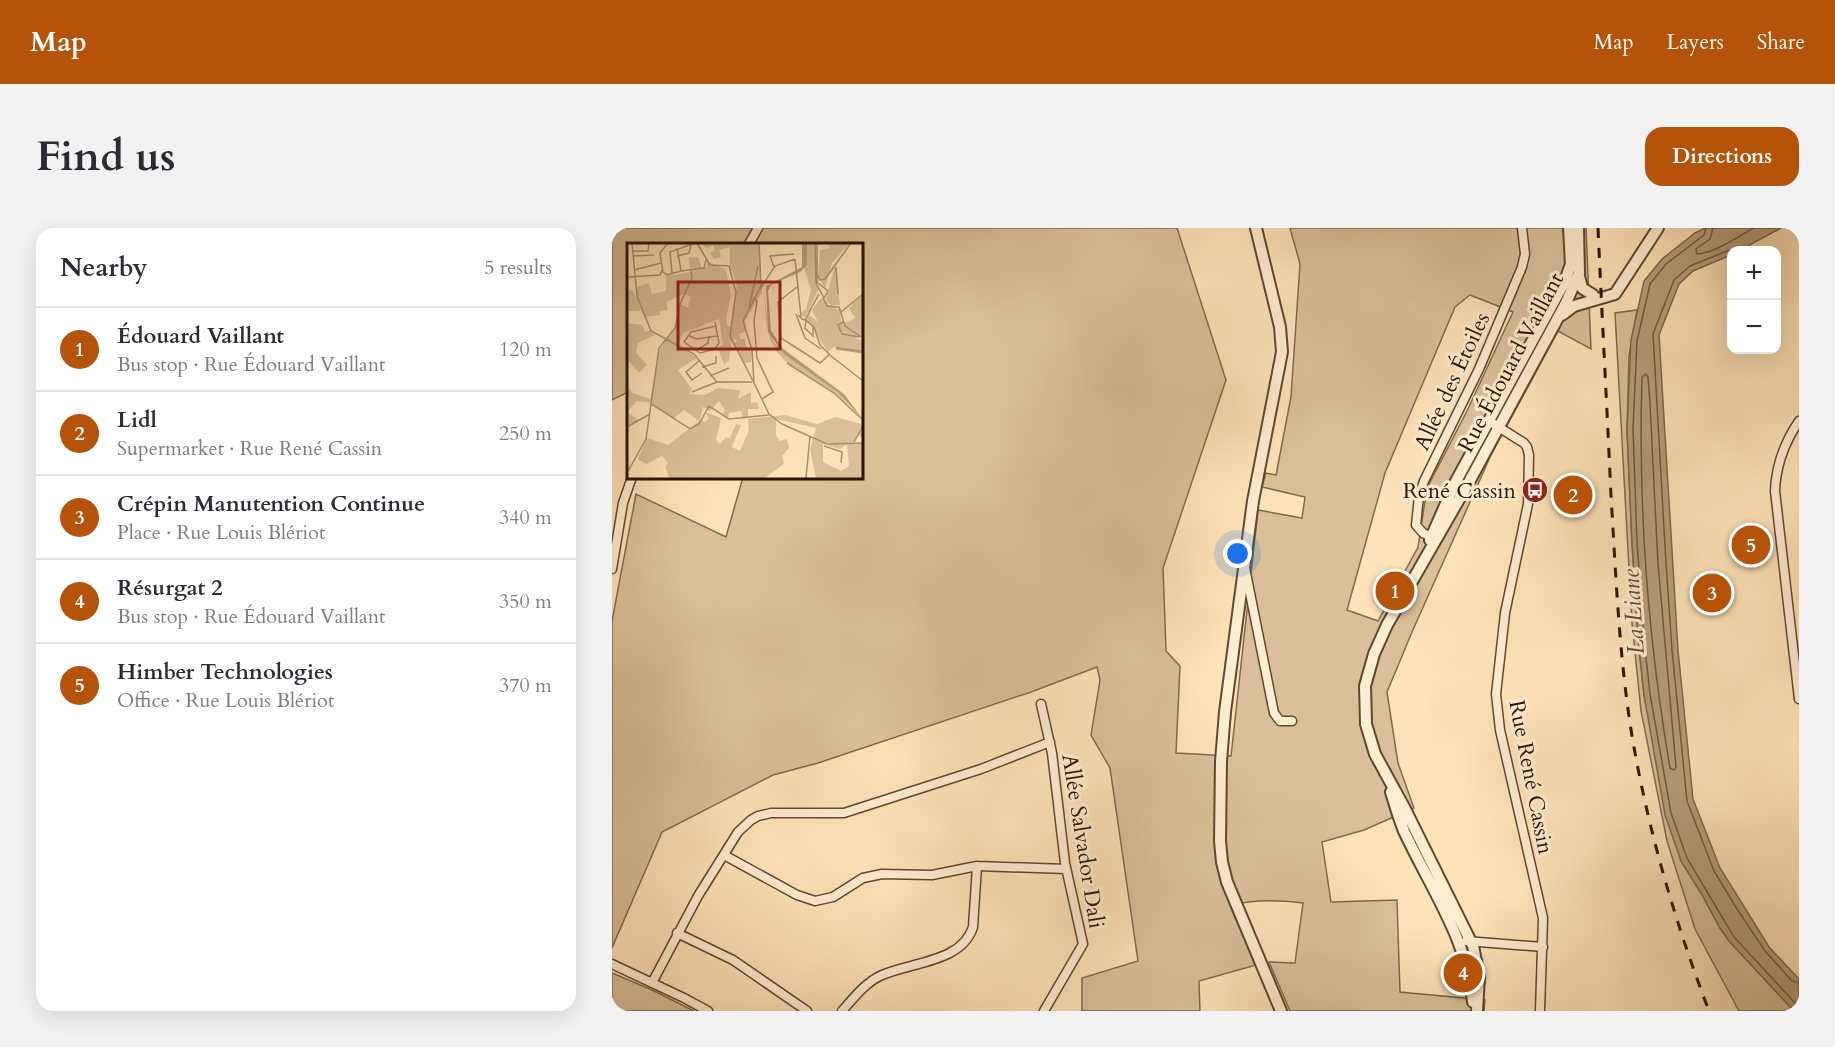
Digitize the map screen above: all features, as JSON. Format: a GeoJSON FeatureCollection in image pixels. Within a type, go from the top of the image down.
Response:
{"type":"FeatureCollection","features":[{"type":"Feature","properties":{"kind":"street"},"geometry":{"type":"LineString","coordinates":[[750,243],[758,228]]}},
{"type":"Feature","properties":{"kind":"street"},"geometry":{"type":"LineString","coordinates":[[1256,228],[1280,327],[1282,352],[1254,494],[1244,562],[1222,740],[1220,849],[1227,882],[1281,1011]]}},
{"type":"Feature","properties":{"kind":"street","name":"Allée des Étoiles"},"geometry":{"type":"LineString","coordinates":[[1434,538],[1419,530],[1416,525],[1420,490],[1479,369],[1522,267],[1525,254],[1522,228]]}},
{"type":"Feature","properties":{"kind":"street","name":"Rue Édouard Vaillant"},"geometry":{"type":"LineString","coordinates":[[1569,228],[1575,270]]}},
{"type":"Feature","properties":{"kind":"street","name":"Rue Édouard Vaillant"},"geometry":{"type":"LineString","coordinates":[[1494,424],[1572,295],[1578,228]]}},
{"type":"Feature","properties":{"kind":"street"},"geometry":{"type":"LineString","coordinates":[[1552,306],[1572,295],[1589,299],[1609,297],[1615,294],[1658,228]]}},
{"type":"Feature","properties":{"kind":"street"},"geometry":{"type":"LineString","coordinates":[[1575,270],[1589,299]]}},
{"type":"Feature","properties":{"kind":"street","name":"Rue Édouard Vaillant"},"geometry":{"type":"LineString","coordinates":[[1476,1011],[1479,976],[1471,942],[1406,809],[1372,747],[1366,724],[1366,680],[1379,640],[1494,424],[1565,281],[1575,270]]}},
{"type":"Feature","properties":{"kind":"street"},"geometry":{"type":"LineString","coordinates":[[1555,325],[1569,309],[1589,299]]}},
{"type":"Feature","properties":{"kind":"street"},"geometry":{"type":"LineString","coordinates":[[1799,421],[1781,455],[1777,468],[1775,491],[1799,699]]}},
{"type":"Feature","properties":{"kind":"street","name":"Rue René Cassin"},"geometry":{"type":"LineString","coordinates":[[1494,424],[1524,443],[1530,458],[1527,510],[1505,613],[1496,694],[1500,730],[1543,918],[1540,1011]]}},
{"type":"Feature","properties":{"kind":"street"},"geometry":{"type":"LineString","coordinates":[[612,569],[623,503],[632,478]]}},
{"type":"Feature","properties":{"kind":"street"},"geometry":{"type":"LineString","coordinates":[[1244,562],[1274,713],[1280,721],[1292,721]]}},
{"type":"Feature","properties":{"kind":"street","name":"Allée Salvador Dali"},"geometry":{"type":"LineString","coordinates":[[1041,704],[1050,742],[1066,869],[1083,944],[1044,1011]]}},
{"type":"Feature","properties":{"kind":"street"},"geometry":{"type":"LineString","coordinates":[[652,983],[677,933],[724,855],[744,825],[758,816],[771,813],[844,813],[974,771],[1050,742]]}},
{"type":"Feature","properties":{"kind":"street","name":"Rue Édouard Vaillant"},"geometry":{"type":"LineString","coordinates":[[1383,769],[1403,828],[1458,941],[1468,971],[1476,1011]]}},
{"type":"Feature","properties":{"kind":"street"},"geometry":{"type":"LineString","coordinates":[[724,855],[797,895],[815,901],[833,897],[873,875],[887,873],[932,875],[977,866],[1066,869]]}},
{"type":"Feature","properties":{"kind":"street"},"geometry":{"type":"LineString","coordinates":[[842,1011],[877,977],[949,954],[963,945],[973,927],[977,866]]}},
{"type":"Feature","properties":{"kind":"street"},"geometry":{"type":"LineString","coordinates":[[677,933],[733,960],[807,1011]]}},
{"type":"Feature","properties":{"kind":"street"},"geometry":{"type":"LineString","coordinates":[[1458,941],[1543,947]]}},
{"type":"Feature","properties":{"kind":"street"},"geometry":{"type":"LineString","coordinates":[[612,964],[708,1011]]}},
{"type":"Feature","properties":{"kind":"shaded area"},"geometry":{"type":"Polygon","coordinates":[[[612,228],[1177,228],[1226,380],[1163,568],[1166,651],[1180,666],[1176,753],[1231,756],[1258,510],[1302,518],[1305,497],[1262,487],[1266,473],[1276,475],[1291,397],[1300,264],[1290,228],[1586,228],[1591,349],[1558,331],[1491,455],[1387,692],[1398,763],[1414,808],[1364,830],[1322,842],[1331,902],[1397,900],[1400,992],[1485,1000],[1484,1011],[1290,1011],[1269,962],[1295,963],[1303,903],[1266,901],[1230,906],[1256,965],[1199,981],[1200,1011],[1082,1011],[1082,978],[1138,961],[1110,768],[1091,735],[1100,680],[1097,667],[1031,692],[818,763],[773,775],[662,832],[612,948],[612,621],[636,494],[726,537],[743,478],[862,478],[862,243],[627,243],[627,392],[612,400],[612,228]],[[1470,295],[1455,307],[1385,473],[1347,610],[1378,621],[1418,547],[1427,488],[1467,411],[1513,312],[1470,295]]]}},
{"type":"Feature","properties":{"kind":"shaded area"},"geometry":{"type":"Polygon","coordinates":[[[1637,310],[1629,356],[1627,430],[1638,639],[1644,695],[1681,861],[1729,941],[1794,1011],[1739,1011],[1695,929],[1667,841],[1641,711],[1632,623],[1615,313],[1637,310]]]}},
{"type":"Feature","properties":{"kind":"shaded area"},"geometry":{"type":"Polygon","coordinates":[[[612,973],[652,990],[694,1011],[612,1011],[612,973]]]}},
{"type":"Feature","properties":{"kind":"water","name":"La Liane"},"geometry":{"type":"Polygon","coordinates":[[[1705,228],[1781,228],[1747,246],[1727,246],[1727,257],[1693,271],[1679,284],[1659,335],[1678,650],[1693,799],[1720,868],[1769,947],[1799,979],[1799,1011],[1794,1011],[1729,941],[1681,861],[1665,815],[1644,695],[1638,639],[1627,430],[1631,340],[1644,281],[1662,259],[1705,228]]]}},
{"type":"Feature","properties":{"kind":"railway"},"geometry":{"type":"LineString","coordinates":[[1598,228],[1616,586],[1632,736],[1654,841],[1674,910],[1709,1011]]}},
{"type":"Feature","properties":{"kind":"place","name":"René Cassin"},"geometry":{"type":"Point","coordinates":[1535,490]}},
{"type":"Feature","properties":{"kind":"place","name":"Lidl"},"geometry":{"type":"Point","coordinates":[1573,495]}},
{"type":"Feature","properties":{"kind":"place","name":"Himber Technologies"},"geometry":{"type":"Point","coordinates":[1751,545]}},
{"type":"Feature","properties":{"kind":"place","name":"Édouard Vaillant"},"geometry":{"type":"Point","coordinates":[1395,591]}},
{"type":"Feature","properties":{"kind":"place","name":"Crépin Manutention Continue"},"geometry":{"type":"Point","coordinates":[1712,593]}},
{"type":"Feature","properties":{"kind":"place","name":"Résurgat 2"},"geometry":{"type":"Point","coordinates":[1463,973]}}]}
